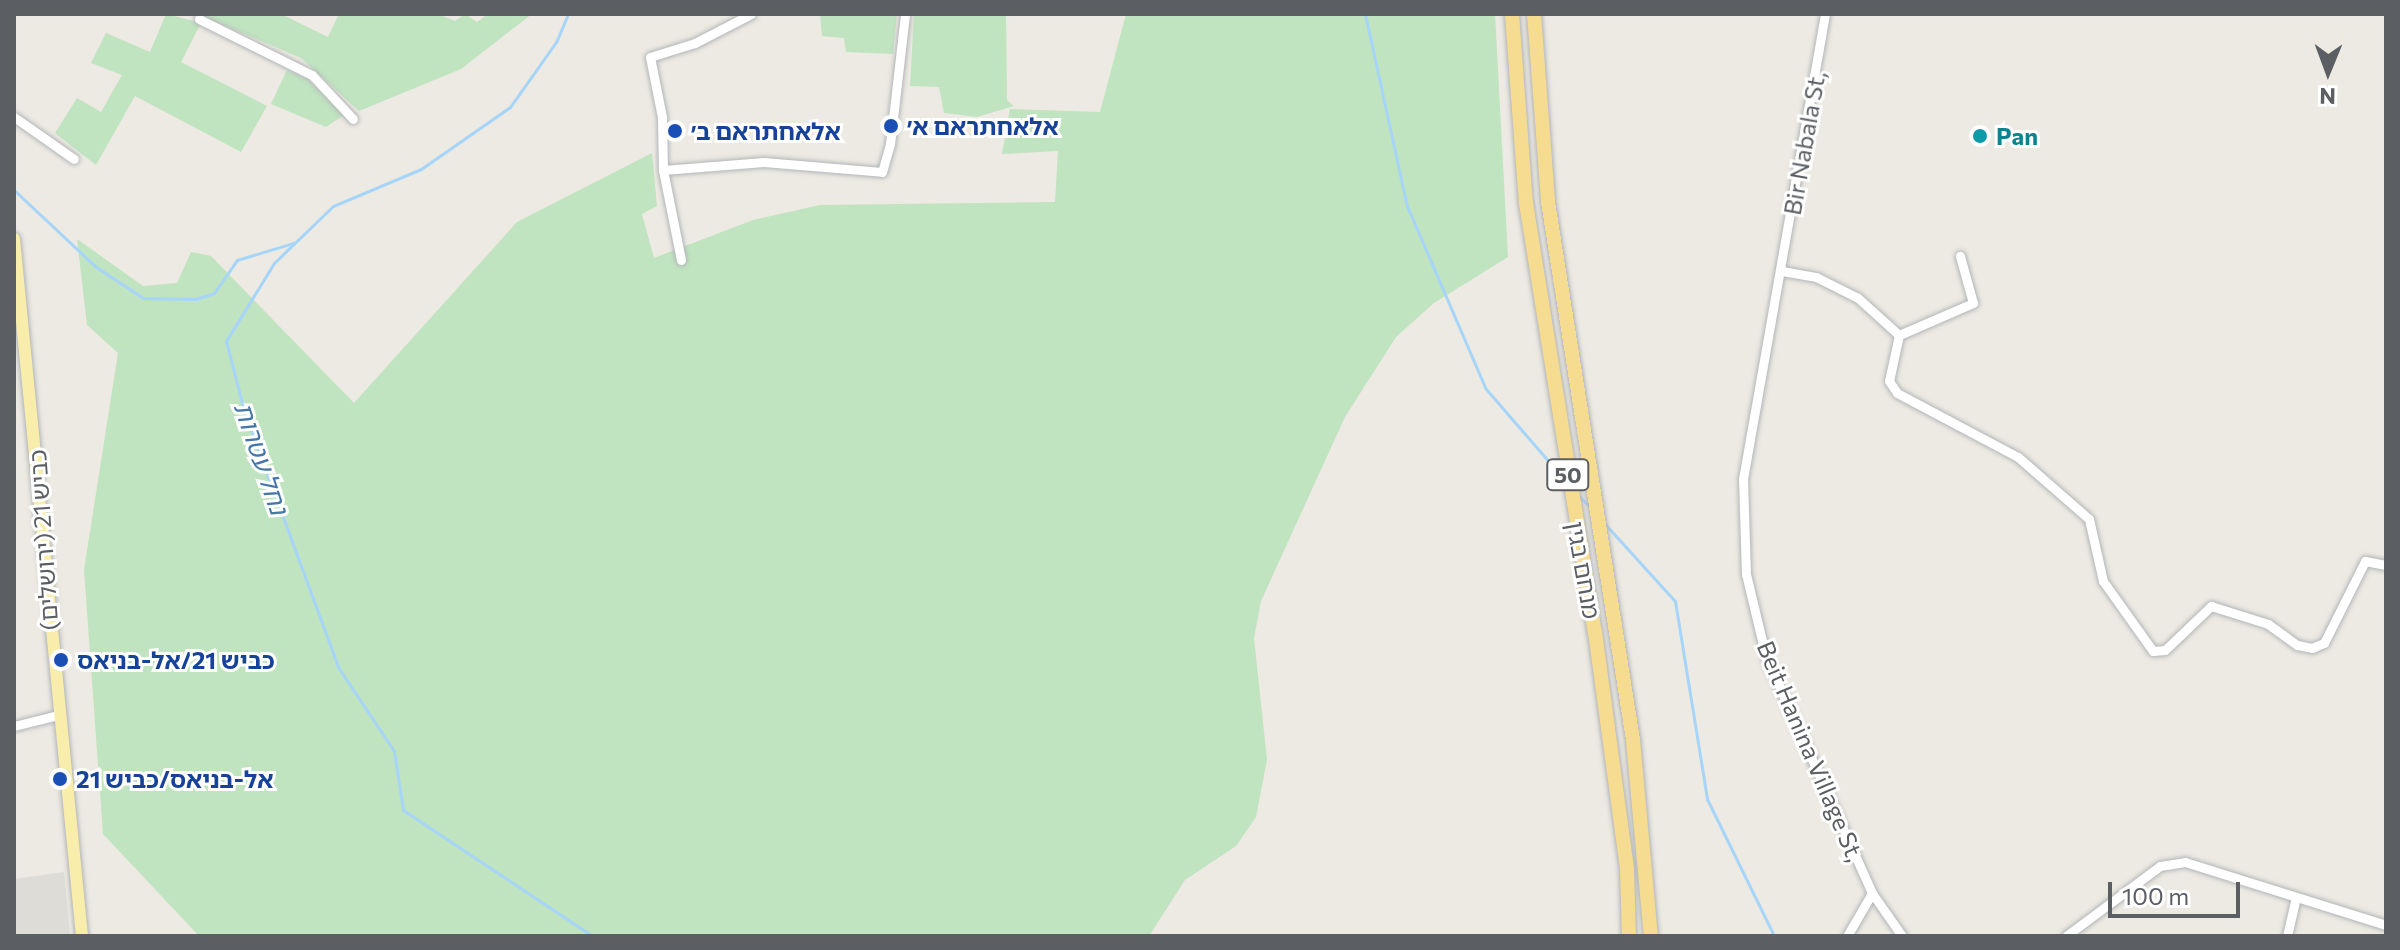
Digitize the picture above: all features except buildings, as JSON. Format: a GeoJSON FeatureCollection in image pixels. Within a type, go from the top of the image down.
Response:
{"type":"FeatureCollection","features":[{"type":"Feature","properties":{"kind":"highway","name":"מנחם בגין"},"geometry":{"type":"LineString","coordinates":[[1512,14],[1526,203],[1599,661],[1627,870],[1629,936]]}},
{"type":"Feature","properties":{"kind":"highway","name":"מנחם בגין"},"geometry":{"type":"LineString","coordinates":[[1534,14],[1548,202],[1633,740],[1651,936]]}},
{"type":"Feature","properties":{"kind":"main road","name":"כביש 21 (ירושלים)"},"geometry":{"type":"LineString","coordinates":[[14,239],[16,285],[82,936]]}},
{"type":"Feature","properties":{"kind":"street"},"geometry":{"type":"LineString","coordinates":[[681,260],[663,170],[662,117],[650,57],[695,43],[751,14]]}},
{"type":"Feature","properties":{"kind":"street"},"geometry":{"type":"LineString","coordinates":[[663,170],[764,162],[882,172],[890,144],[905,14]]}},
{"type":"Feature","properties":{"kind":"street","name":"Bir Nabala St,"},"geometry":{"type":"LineString","coordinates":[[1782,271],[1825,14]]}},
{"type":"Feature","properties":{"kind":"street"},"geometry":{"type":"LineString","coordinates":[[199,19],[312,75],[353,119]]}},
{"type":"Feature","properties":{"kind":"street"},"geometry":{"type":"LineString","coordinates":[[14,117],[74,159]]}},
{"type":"Feature","properties":{"kind":"street"},"geometry":{"type":"LineString","coordinates":[[1899,335],[1973,303],[1960,256]]}},
{"type":"Feature","properties":{"kind":"street"},"geometry":{"type":"LineString","coordinates":[[1782,271],[1816,277],[1858,298],[1899,335]]}},
{"type":"Feature","properties":{"kind":"street","name":"Beit Hanina Village St,"},"geometry":{"type":"LineString","coordinates":[[1782,271],[1743,479],[1746,574],[1766,657],[1872,893],[1902,936]]}},
{"type":"Feature","properties":{"kind":"street"},"geometry":{"type":"LineString","coordinates":[[1899,335],[1889,381],[1897,393],[2018,457],[2089,519],[2103,581],[2153,651],[2165,650],[2211,606],[2268,624],[2297,645],[2312,648],[2324,643],[2365,561],[2386,565]]}},
{"type":"Feature","properties":{"kind":"street"},"geometry":{"type":"LineString","coordinates":[[14,726],[58,715]]}},
{"type":"Feature","properties":{"kind":"street"},"geometry":{"type":"LineString","coordinates":[[2066,936],[2160,866],[2185,862],[2386,925]]}},
{"type":"Feature","properties":{"kind":"street"},"geometry":{"type":"LineString","coordinates":[[1847,936],[1872,893]]}},
{"type":"Feature","properties":{"kind":"street"},"geometry":{"type":"LineString","coordinates":[[2287,936],[2296,897]]}},
{"type":"Feature","properties":{"kind":"shaded area"},"geometry":{"type":"Polygon","coordinates":[[[64,872],[70,936],[14,936],[14,879],[64,872]]]}},
{"type":"Feature","properties":{"kind":"green space"},"geometry":{"type":"Polygon","coordinates":[[[166,14],[201,23],[181,62],[267,106],[241,152],[135,96],[96,165],[55,133],[77,98],[101,112],[122,75],[91,63],[106,33],[150,52],[166,14]]]}},
{"type":"Feature","properties":{"kind":"green space"},"geometry":{"type":"Polygon","coordinates":[[[197,14],[281,14],[328,37],[339,14],[438,14],[455,21],[465,14],[477,22],[488,14],[532,14],[461,69],[359,111],[301,58],[197,14]]]}},
{"type":"Feature","properties":{"kind":"green space"},"geometry":{"type":"Polygon","coordinates":[[[820,14],[897,14],[893,54],[846,52],[844,38],[822,36],[820,14]]]}},
{"type":"Feature","properties":{"kind":"green space"},"geometry":{"type":"Polygon","coordinates":[[[914,14],[1006,14],[1007,100],[1014,106],[977,117],[944,113],[939,87],[910,86],[914,14]]]}},
{"type":"Feature","properties":{"kind":"green space"},"geometry":{"type":"Polygon","coordinates":[[[1126,14],[1495,14],[1508,257],[1434,303],[1396,337],[1345,417],[1261,601],[1254,638],[1267,760],[1256,817],[1236,846],[1185,880],[1149,936],[199,936],[103,834],[84,570],[118,353],[87,325],[77,239],[143,286],[177,283],[191,252],[211,256],[354,403],[517,222],[652,153],[657,206],[642,214],[654,258],[753,220],[820,205],[1055,202],[1058,151],[1002,154],[1010,109],[1100,112],[1126,14]]]}},
{"type":"Feature","properties":{"kind":"green space"},"geometry":{"type":"Polygon","coordinates":[[[287,70],[307,79],[344,115],[326,127],[271,104],[287,70]]]}},
{"type":"Feature","properties":{"kind":"waterway","name":"נחל עטרות"},"geometry":{"type":"LineString","coordinates":[[568,14],[556,42],[510,107],[421,169],[333,206],[274,263],[226,341],[244,411],[338,667],[394,751],[403,810],[593,936]]}},
{"type":"Feature","properties":{"kind":"waterway"},"geometry":{"type":"LineString","coordinates":[[1365,14],[1407,206],[1486,389],[1564,479]]}},
{"type":"Feature","properties":{"kind":"waterway"},"geometry":{"type":"LineString","coordinates":[[14,190],[96,267],[143,298],[196,299],[214,293],[237,260],[293,243]]}},
{"type":"Feature","properties":{"kind":"waterway"},"geometry":{"type":"LineString","coordinates":[[1579,496],[1591,508]]}},
{"type":"Feature","properties":{"kind":"waterway"},"geometry":{"type":"LineString","coordinates":[[1604,523],[1675,601],[1707,799],[1774,936]]}},
{"type":"Feature","properties":{"kind":"place","name":"אלאחתראם א׳"},"geometry":{"type":"Point","coordinates":[891,126]}},
{"type":"Feature","properties":{"kind":"place","name":"אלאחתראם ב׳"},"geometry":{"type":"Point","coordinates":[675,131]}},
{"type":"Feature","properties":{"kind":"place","name":"Pan"},"geometry":{"type":"Point","coordinates":[1980,136]}},
{"type":"Feature","properties":{"kind":"place","name":"כביש 21/אל-בניאס"},"geometry":{"type":"Point","coordinates":[61,660]}},
{"type":"Feature","properties":{"kind":"place","name":"אל-בניאס/כביש 21"},"geometry":{"type":"Point","coordinates":[60,779]}}]}
